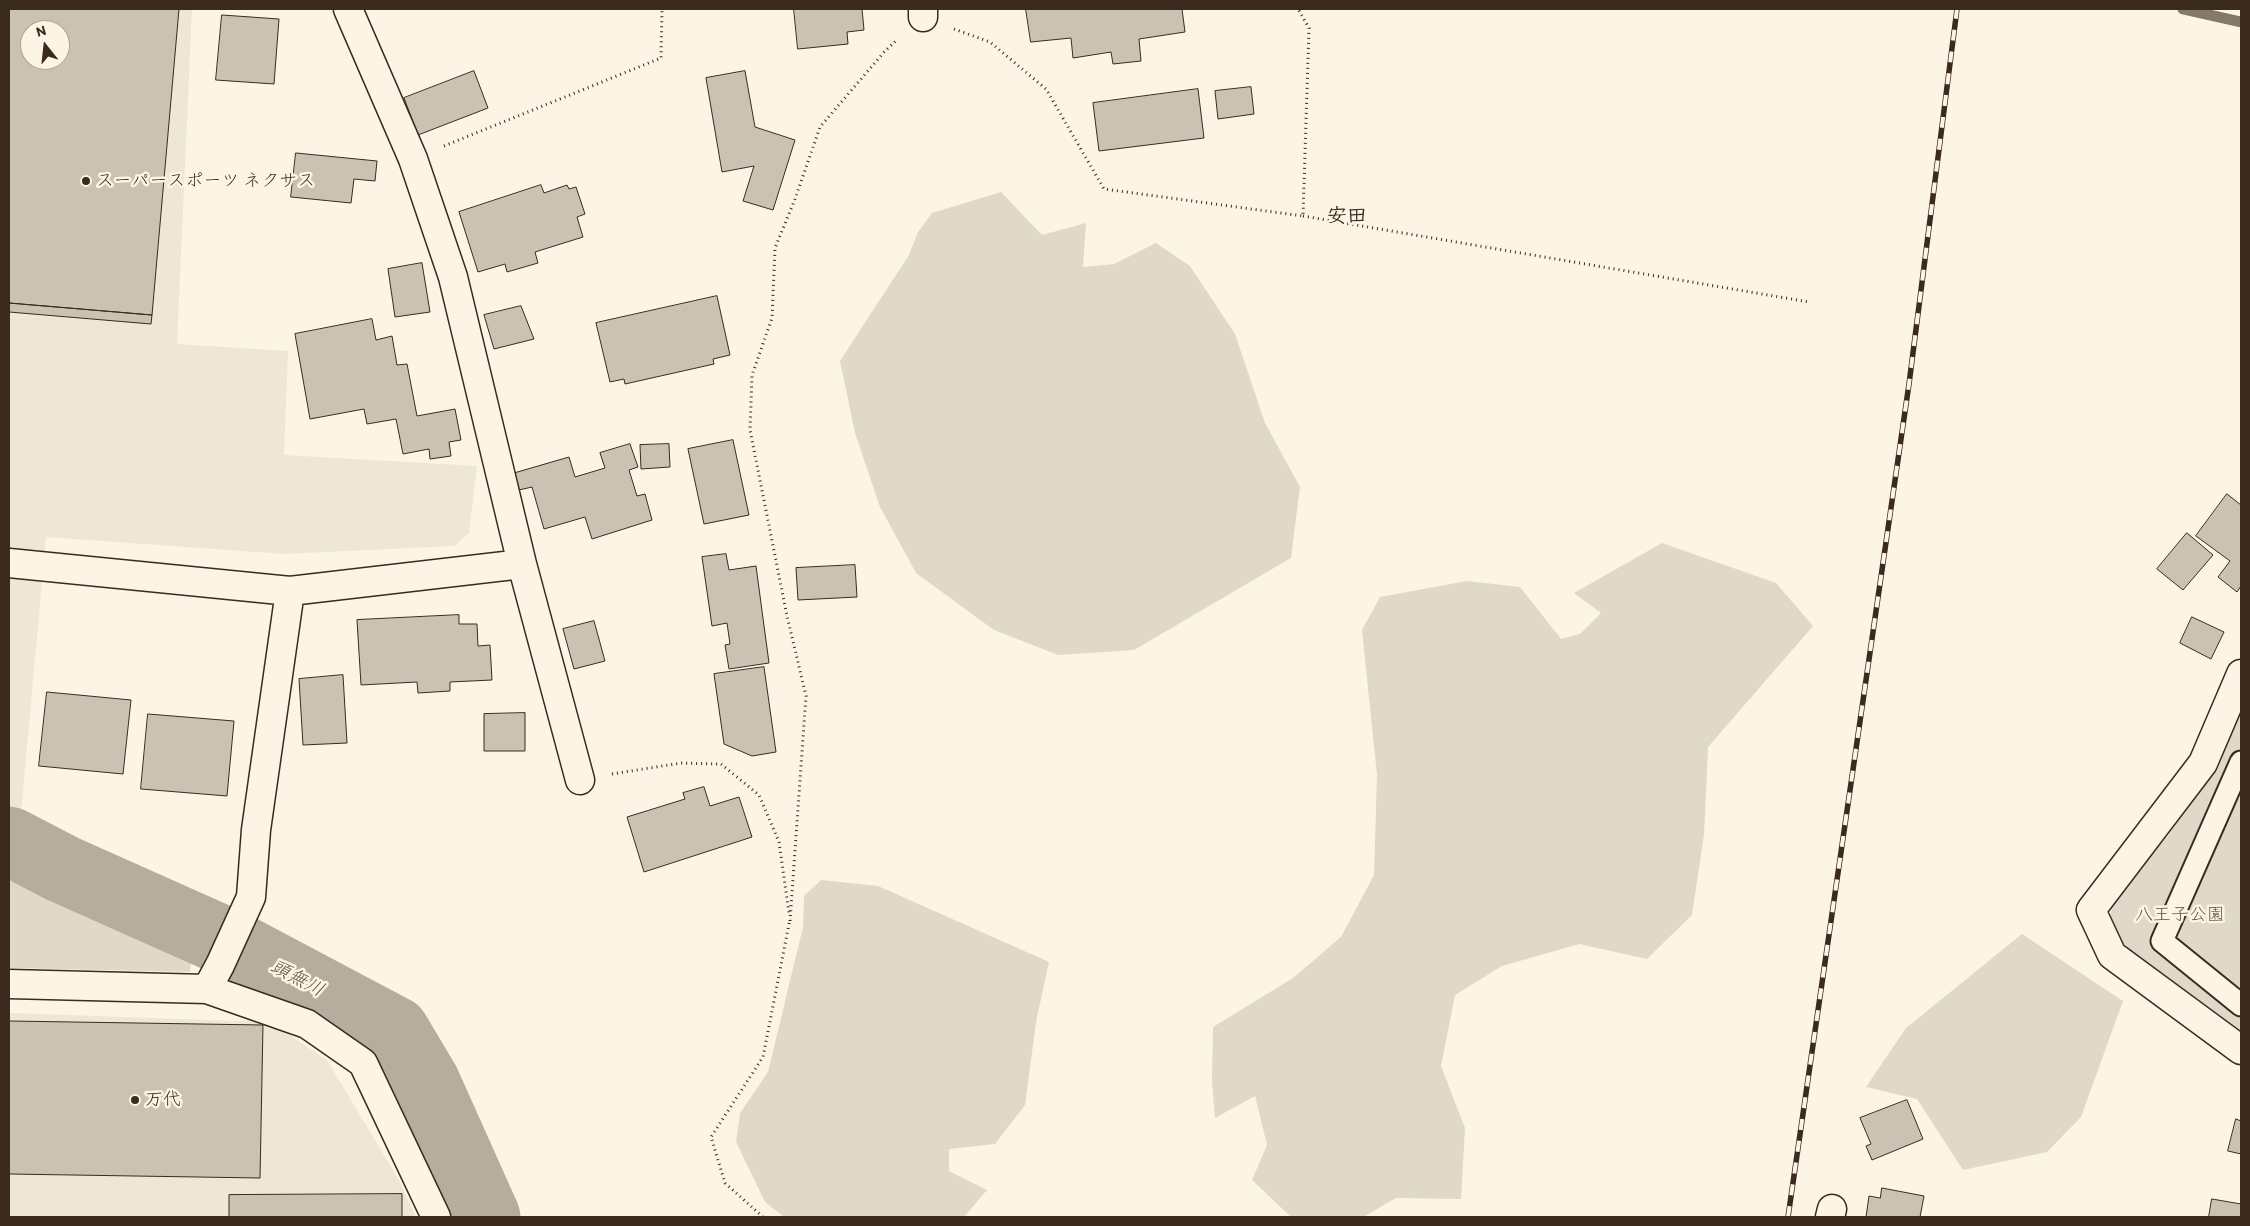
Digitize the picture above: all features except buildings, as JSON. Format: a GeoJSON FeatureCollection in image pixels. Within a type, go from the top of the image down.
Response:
{"type":"FeatureCollection","features":[{"type":"Feature","properties":{"kind":"street"},"geometry":{"type":"LineString","coordinates":[[348,9],[413,159],[453,277],[522,564],[580,780]]}},
{"type":"Feature","properties":{"kind":"street"},"geometry":{"type":"LineString","coordinates":[[9,563],[290,591],[522,564]]}},
{"type":"Feature","properties":{"kind":"street"},"geometry":{"type":"LineString","coordinates":[[207,989],[251,897],[256,830],[290,591]]}},
{"type":"Feature","properties":{"kind":"street"},"geometry":{"type":"LineString","coordinates":[[2241,674],[2203,763],[2091,910],[2112,955],[2241,1050]]}},
{"type":"Feature","properties":{"kind":"street"},"geometry":{"type":"LineString","coordinates":[[9,984],[207,989],[307,1024],[363,1063],[436,1217]]}},
{"type":"Feature","properties":{"kind":"lane"},"geometry":{"type":"LineString","coordinates":[[2241,762],[2162,941],[2241,1005]]}},
{"type":"Feature","properties":{"kind":"path"},"geometry":{"type":"LineString","coordinates":[[413,159],[661,58],[662,9]]}},
{"type":"Feature","properties":{"kind":"path"},"geometry":{"type":"LineString","coordinates":[[1298,9],[1309,28],[1303,216]]}},
{"type":"Feature","properties":{"kind":"path"},"geometry":{"type":"LineString","coordinates":[[763,1217],[725,1183],[711,1137],[763,1056],[790,921],[806,696],[750,430],[752,375],[772,318],[775,248],[795,199],[820,127],[885,51],[923,13],[990,42],[1046,89],[1104,190],[1303,216],[1809,302]]}},
{"type":"Feature","properties":{"kind":"path"},"geometry":{"type":"LineString","coordinates":[[580,780],[681,763],[720,764],[759,795],[779,842],[790,921]]}},
{"type":"Feature","properties":{"kind":"shaded area"},"geometry":{"type":"Polygon","coordinates":[[[9,9],[192,9],[177,344],[288,351],[284,455],[477,466],[469,533],[454,546],[284,554],[46,537],[20,825],[9,819],[9,9]]]}},
{"type":"Feature","properties":{"kind":"shaded area"},"geometry":{"type":"Polygon","coordinates":[[[9,1013],[270,1022],[327,1060],[400,1182],[416,1217],[9,1217],[9,1013]]]}},
{"type":"Feature","properties":{"kind":"green space"},"geometry":{"type":"Polygon","coordinates":[[[1001,192],[1042,235],[1086,223],[1083,267],[1114,264],[1156,243],[1190,266],[1235,334],[1265,423],[1300,487],[1291,558],[1134,650],[1058,655],[994,630],[916,573],[880,507],[855,433],[840,361],[909,255],[918,232],[932,213],[1001,192]]]}},
{"type":"Feature","properties":{"kind":"green space"},"geometry":{"type":"Polygon","coordinates":[[[1662,543],[1776,583],[1813,626],[1708,747],[1704,835],[1692,915],[1647,959],[1579,944],[1502,966],[1455,995],[1441,1066],[1465,1128],[1461,1199],[1396,1198],[1363,1217],[1291,1217],[1252,1180],[1267,1145],[1255,1096],[1215,1118],[1212,1081],[1213,1027],[1293,978],[1341,937],[1374,875],[1377,775],[1362,630],[1380,597],[1467,581],[1520,587],[1561,639],[1580,634],[1601,613],[1574,593],[1662,543]]]}},
{"type":"Feature","properties":{"kind":"green space","name":"八王子公園"},"geometry":{"type":"Polygon","coordinates":[[[2241,706],[2241,1034],[2115,941],[2110,919],[2112,905],[2124,885],[2167,837],[2206,781],[2241,706]]]}},
{"type":"Feature","properties":{"kind":"green space"},"geometry":{"type":"Polygon","coordinates":[[[9,865],[192,953],[190,972],[9,968],[9,865]]]}},
{"type":"Feature","properties":{"kind":"green space"},"geometry":{"type":"Polygon","coordinates":[[[821,880],[878,886],[1049,962],[1036,1022],[1025,1105],[995,1144],[949,1149],[949,1171],[987,1190],[964,1217],[784,1217],[765,1202],[736,1142],[740,1113],[768,1072],[803,927],[804,896],[821,880]]]}},
{"type":"Feature","properties":{"kind":"green space"},"geometry":{"type":"Polygon","coordinates":[[[2022,934],[2123,1001],[2081,1117],[2047,1152],[1963,1170],[1917,1099],[1866,1087],[1906,1028],[2022,934]]]}},
{"type":"Feature","properties":{"kind":"waterway"},"geometry":{"type":"LineString","coordinates":[[2183,9],[2241,22]]}},
{"type":"Feature","properties":{"kind":"waterway","name":"頭無川"},"geometry":{"type":"LineString","coordinates":[[9,841],[63,869],[229,943],[395,1031],[426,1083],[486,1217]]}},
{"type":"Feature","properties":{"kind":"railway"},"geometry":{"type":"LineString","coordinates":[[1788,1217],[1909,384],[1957,9]]}},
{"type":"Feature","properties":{"kind":"place","name":"スーパースポーツ ネクサス"},"geometry":{"type":"Point","coordinates":[86,181]}},
{"type":"Feature","properties":{"kind":"place","name":"万代"},"geometry":{"type":"Point","coordinates":[135,1100]}},
{"type":"Feature","properties":{"kind":"district","name":"安田"},"geometry":{"type":"Point","coordinates":[1347,217]}}]}
